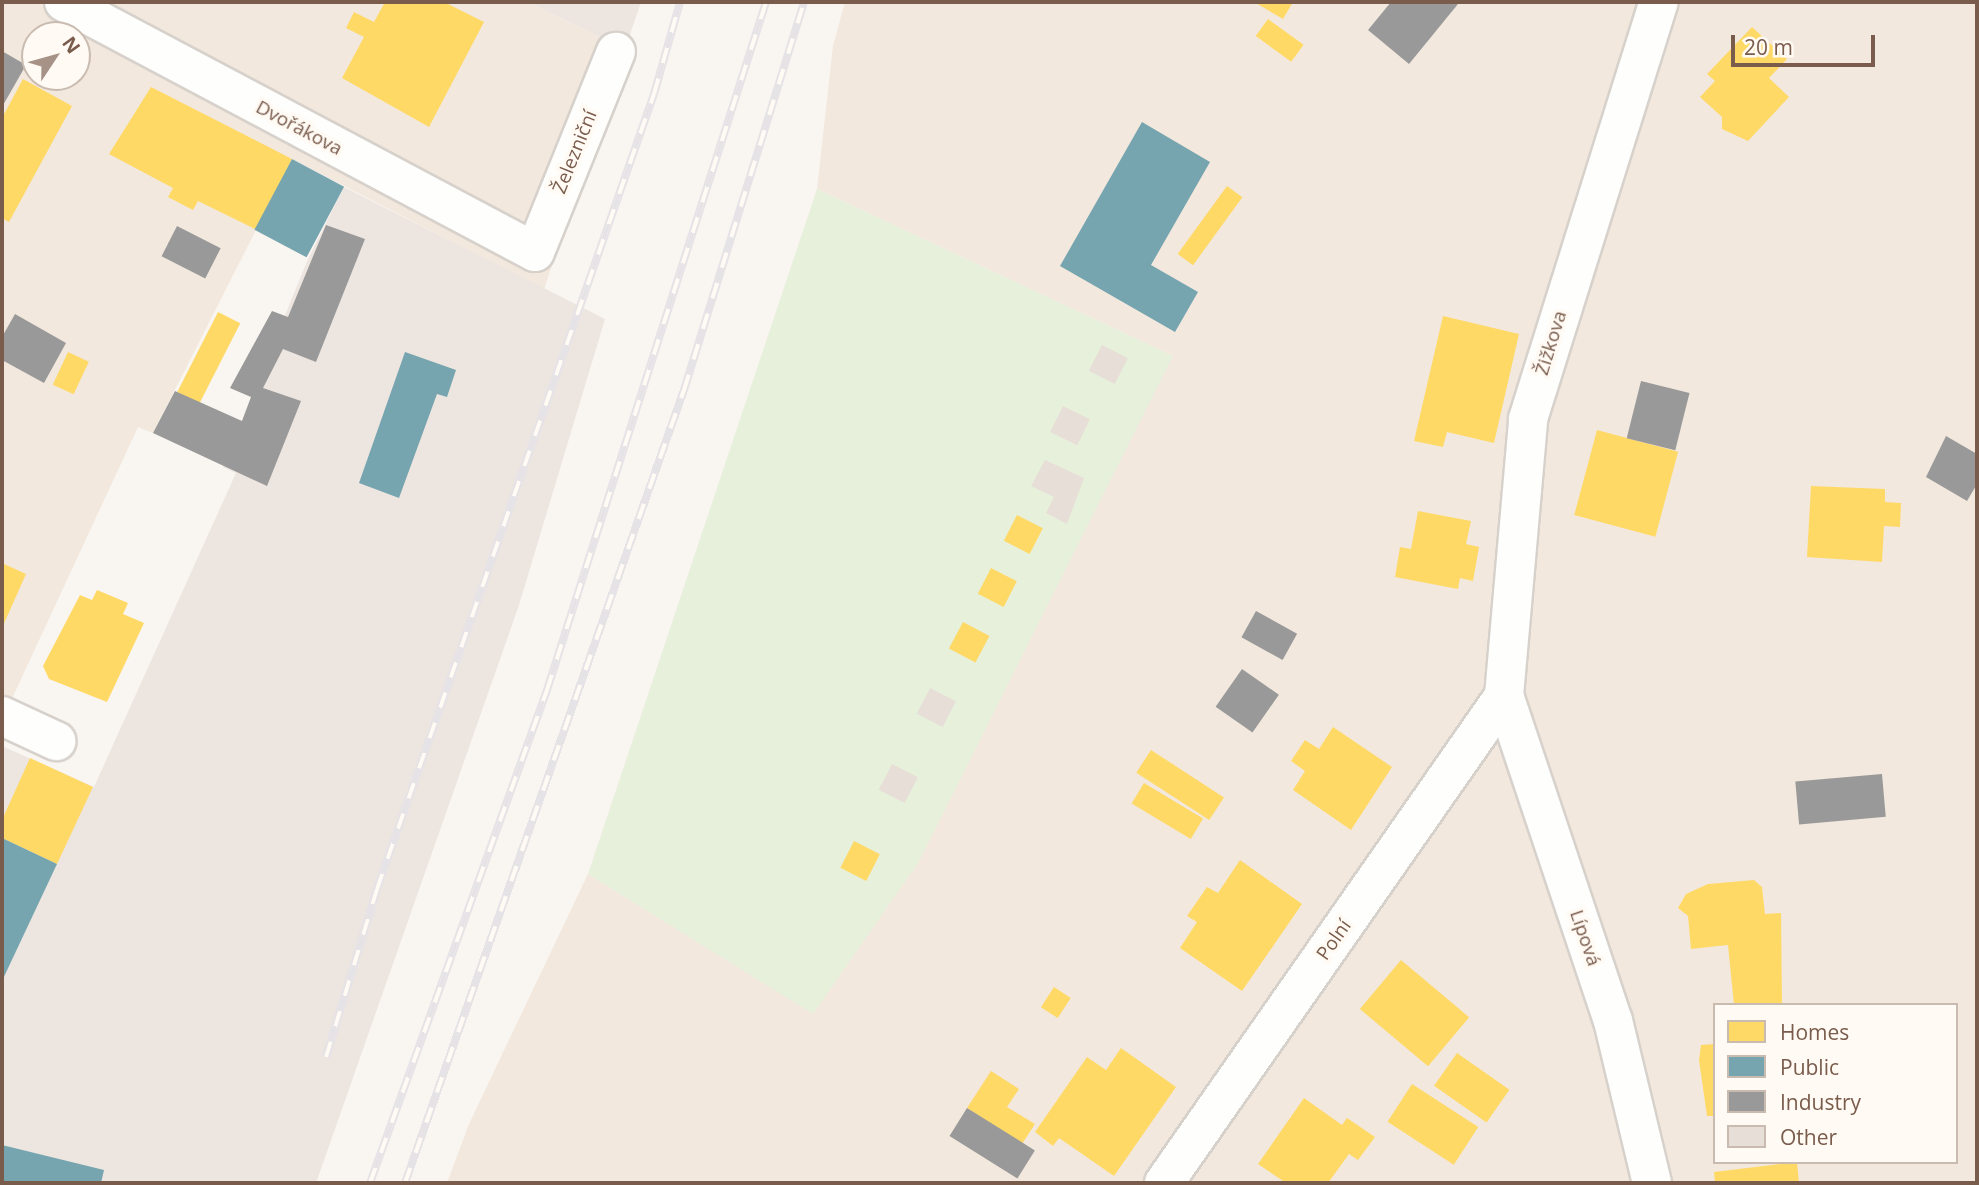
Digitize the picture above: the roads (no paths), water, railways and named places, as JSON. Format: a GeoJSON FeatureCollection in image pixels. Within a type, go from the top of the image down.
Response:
{"type":"FeatureCollection","features":[{"type":"Feature","properties":{"kind":"street","name":"Dvořákova"},"geometry":{"type":"LineString","coordinates":[[64,2],[535,252]]}},
{"type":"Feature","properties":{"kind":"street","name":"Žižkova"},"geometry":{"type":"LineString","coordinates":[[1504,696],[1528,419],[1659,2]]}},
{"type":"Feature","properties":{"kind":"street","name":"Železniční"},"geometry":{"type":"LineString","coordinates":[[535,252],[616,52]]}},
{"type":"Feature","properties":{"kind":"street","name":"Polní"},"geometry":{"type":"LineString","coordinates":[[1164,1183],[1504,696]]}},
{"type":"Feature","properties":{"kind":"street","name":"Lípová"},"geometry":{"type":"LineString","coordinates":[[1504,696],[1613,1021],[1653,1183]]}},
{"type":"Feature","properties":{"kind":"street"},"geometry":{"type":"LineString","coordinates":[[2,716],[56,741]]}},
{"type":"Feature","properties":{"kind":"railway"},"geometry":{"type":"LineString","coordinates":[[326,1057],[377,889],[654,94],[680,2]]}},
{"type":"Feature","properties":{"kind":"railway"},"geometry":{"type":"LineString","coordinates":[[370,1183],[547,690],[766,2]]}},
{"type":"Feature","properties":{"kind":"railway"},"geometry":{"type":"LineString","coordinates":[[405,1183],[684,390],[804,2]]}}]}
